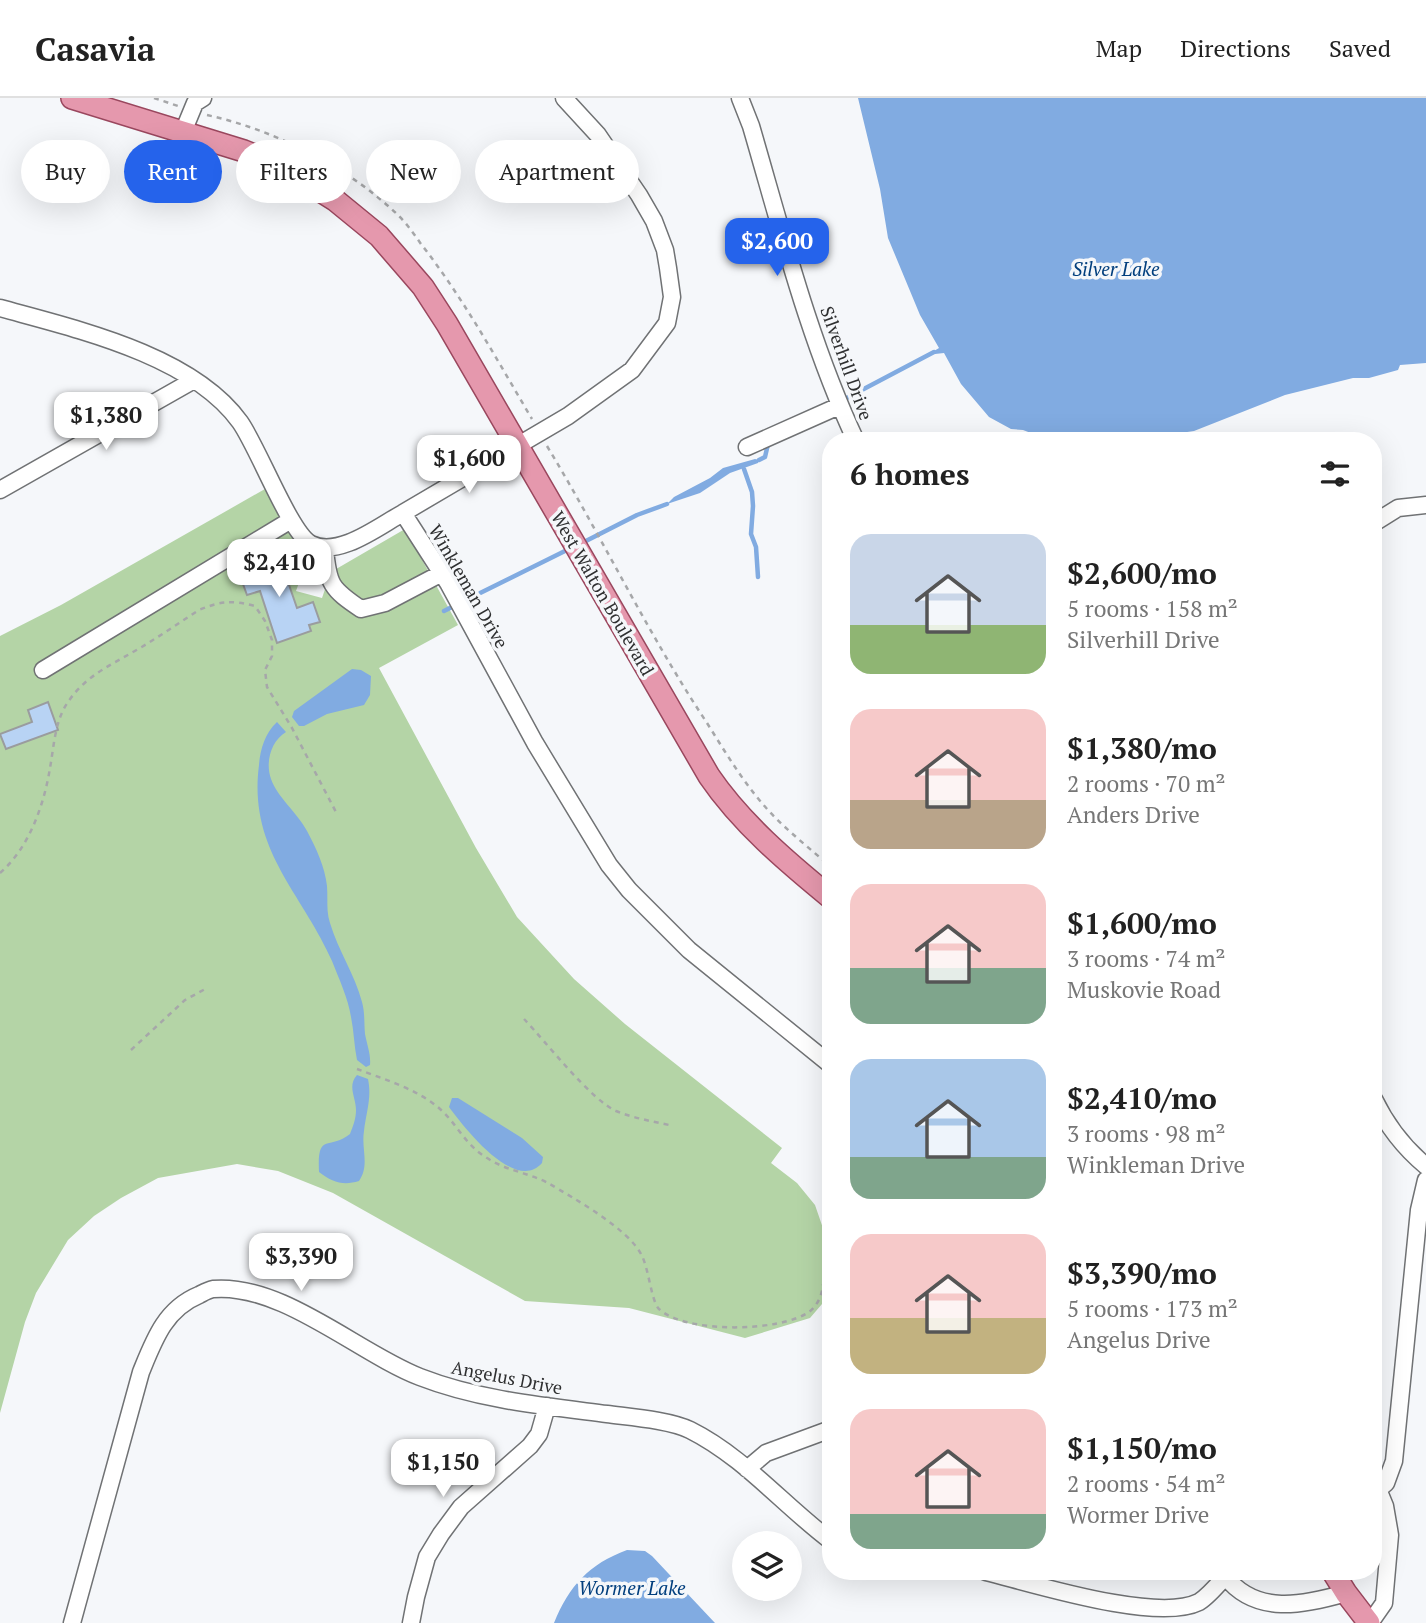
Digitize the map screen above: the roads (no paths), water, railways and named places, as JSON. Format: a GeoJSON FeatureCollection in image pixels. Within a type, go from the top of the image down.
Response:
{"type":"FeatureCollection","features":[{"type":"Feature","properties":{"kind":"main road","name":"West Walton Boulevard"},"geometry":{"type":"LineString","coordinates":[[72,98],[244,151],[281,166],[335,200],[379,236],[423,287],[709,776],[726,800],[822,890]]}},
{"type":"Feature","properties":{"kind":"main road"},"geometry":{"type":"LineString","coordinates":[[1338,1580],[1369,1623]]}},
{"type":"Feature","properties":{"kind":"street"},"geometry":{"type":"LineString","coordinates":[[183,132],[195,103],[203,98]]}},
{"type":"Feature","properties":{"kind":"street"},"geometry":{"type":"LineString","coordinates":[[0,308],[124,345],[194,380],[226,403],[242,424],[302,538],[324,548],[345,545],[568,416],[632,370],[667,323],[672,297],[665,250],[654,221],[598,135],[564,98]]}},
{"type":"Feature","properties":{"kind":"street","name":"Silverhill Drive"},"geometry":{"type":"LineString","coordinates":[[740,98],[839,406],[852,432]]}},
{"type":"Feature","properties":{"kind":"street"},"geometry":{"type":"LineString","coordinates":[[0,490],[194,380]]}},
{"type":"Feature","properties":{"kind":"street"},"geometry":{"type":"LineString","coordinates":[[747,447],[839,406]]}},
{"type":"Feature","properties":{"kind":"street"},"geometry":{"type":"LineString","coordinates":[[1382,518],[1398,508],[1426,505]]}},
{"type":"Feature","properties":{"kind":"street","name":"Winkleman Drive"},"geometry":{"type":"LineString","coordinates":[[403,513],[442,573],[534,743],[582,824],[616,874],[689,950],[822,1058]]}},
{"type":"Feature","properties":{"kind":"street"},"geometry":{"type":"LineString","coordinates":[[43,670],[291,520]]}},
{"type":"Feature","properties":{"kind":"street"},"geometry":{"type":"LineString","coordinates":[[324,548],[328,576],[342,596],[361,609],[385,603],[442,573]]}},
{"type":"Feature","properties":{"kind":"street"},"geometry":{"type":"LineString","coordinates":[[1382,1116],[1405,1149],[1426,1166]]}},
{"type":"Feature","properties":{"kind":"street"},"geometry":{"type":"LineString","coordinates":[[1382,1486],[1386,1483],[1394,1461],[1419,1210],[1426,1180]]}},
{"type":"Feature","properties":{"kind":"street","name":"Angelus Drive"},"geometry":{"type":"LineString","coordinates":[[72,1623],[141,1372],[155,1335],[171,1312],[185,1301],[211,1289],[244,1290],[308,1316],[386,1361],[419,1377],[457,1390],[641,1419],[687,1429],[747,1469],[822,1533]]}},
{"type":"Feature","properties":{"kind":"street"},"geometry":{"type":"LineString","coordinates":[[411,1623],[427,1557],[441,1534],[461,1507],[530,1446],[539,1434],[547,1406]]}},
{"type":"Feature","properties":{"kind":"street"},"geometry":{"type":"LineString","coordinates":[[747,1469],[766,1453],[822,1432]]}},
{"type":"Feature","properties":{"kind":"street"},"geometry":{"type":"LineString","coordinates":[[1369,1623],[1384,1603],[1390,1535],[1382,1501]]}},
{"type":"Feature","properties":{"kind":"street"},"geometry":{"type":"LineString","coordinates":[[1017,1580],[1119,1606],[1158,1612],[1180,1610],[1199,1602],[1221,1580]]}},
{"type":"Feature","properties":{"kind":"street"},"geometry":{"type":"LineString","coordinates":[[1230,1580],[1234,1589],[1273,1605],[1312,1603],[1346,1593]]}},
{"type":"Feature","properties":{"kind":"water","name":"Silver Lake"},"geometry":{"type":"Polygon","coordinates":[[[858,98],[1426,98],[1426,363],[1400,365],[1398,370],[1369,378],[1353,378],[1285,395],[1194,431],[1028,432],[1011,429],[989,417],[961,384],[944,353],[935,354],[934,351],[939,348],[920,315],[888,238],[880,189],[858,98]]]}},
{"type":"Feature","properties":{"kind":"water"},"geometry":{"type":"Polygon","coordinates":[[[759,460],[758,463],[730,473],[700,493],[667,504],[674,497],[723,468],[759,460]]]}},
{"type":"Feature","properties":{"kind":"water"},"geometry":{"type":"Polygon","coordinates":[[[352,669],[361,670],[371,676],[370,695],[364,705],[327,714],[299,726],[292,717],[294,711],[352,669]]]}},
{"type":"Feature","properties":{"kind":"water"},"geometry":{"type":"Polygon","coordinates":[[[277,722],[286,732],[273,746],[269,772],[278,792],[307,831],[322,865],[330,923],[363,1006],[370,1061],[370,1065],[366,1067],[357,1060],[350,1010],[332,961],[280,869],[261,822],[258,795],[260,759],[266,736],[277,722]]]}},
{"type":"Feature","properties":{"kind":"water"},"geometry":{"type":"Polygon","coordinates":[[[357,1075],[368,1079],[369,1086],[363,1138],[365,1163],[359,1181],[343,1183],[333,1181],[319,1172],[320,1151],[322,1146],[350,1134],[356,1113],[352,1087],[357,1075]]]}},
{"type":"Feature","properties":{"kind":"water"},"geometry":{"type":"Polygon","coordinates":[[[452,1098],[458,1098],[522,1138],[543,1157],[542,1163],[531,1170],[518,1170],[504,1164],[477,1141],[456,1116],[449,1107],[452,1098]]]}},
{"type":"Feature","properties":{"kind":"water","name":"Wormer Lake"},"geometry":{"type":"Polygon","coordinates":[[[627,1550],[645,1551],[652,1556],[715,1623],[554,1623],[566,1598],[591,1569],[627,1550]]]}},
{"type":"Feature","properties":{"kind":"waterway"},"geometry":{"type":"LineString","coordinates":[[841,401],[934,352]]}},
{"type":"Feature","properties":{"kind":"waterway"},"geometry":{"type":"LineString","coordinates":[[759,460],[765,457],[768,444]]}},
{"type":"Feature","properties":{"kind":"waterway"},"geometry":{"type":"LineString","coordinates":[[744,469],[752,492],[751,534],[756,547],[758,577]]}},
{"type":"Feature","properties":{"kind":"waterway"},"geometry":{"type":"LineString","coordinates":[[580,544],[637,515],[667,504]]}},
{"type":"Feature","properties":{"kind":"waterway"},"geometry":{"type":"LineString","coordinates":[[464,601],[569,549]]}},
{"type":"Feature","properties":{"kind":"waterway"},"geometry":{"type":"LineString","coordinates":[[444,611],[456,605]]}}]}
